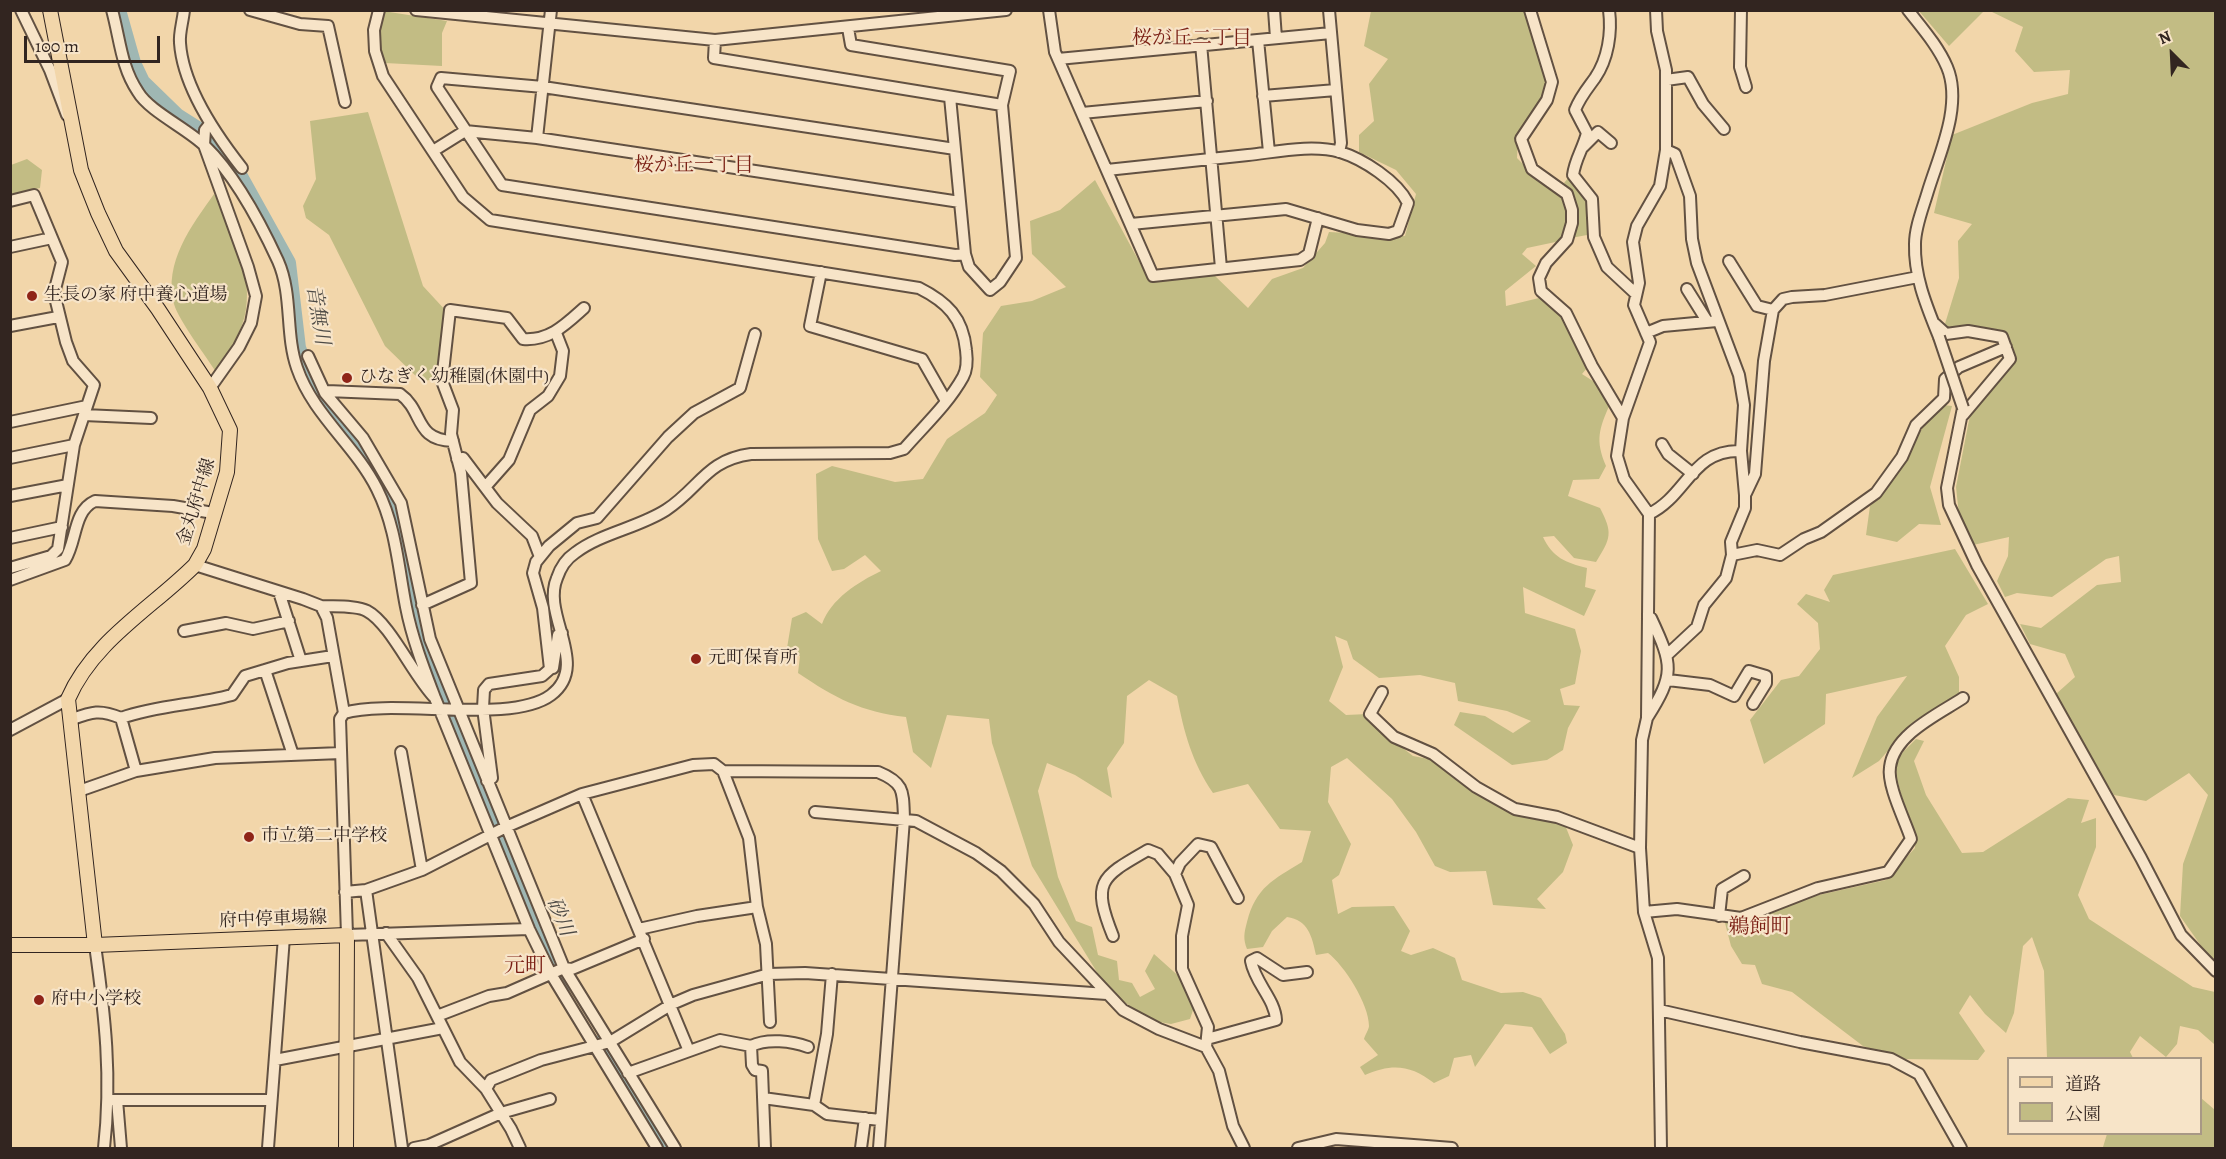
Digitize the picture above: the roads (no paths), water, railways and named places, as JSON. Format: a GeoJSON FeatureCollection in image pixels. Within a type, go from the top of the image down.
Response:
{"type":"FeatureCollection","features":[{"type":"Feature","properties":{"kind":"main road","name":"金丸府中線"},"geometry":{"type":"LineString","coordinates":[[50,10],[69,121],[81,170],[116,251],[158,309],[210,388],[231,429],[227,472],[204,549],[195,565],[99,650],[78,676],[68,699]]}},
{"type":"Feature","properties":{"kind":"main road"},"geometry":{"type":"LineString","coordinates":[[10,945],[95,945],[68,699]]}},
{"type":"Feature","properties":{"kind":"main road","name":"府中停車場線"},"geometry":{"type":"LineString","coordinates":[[95,945],[346,935],[346,1149]]}},
{"type":"Feature","properties":{"kind":"street"},"geometry":{"type":"LineString","coordinates":[[21,10],[50,70],[59,100],[69,121]]}},
{"type":"Feature","properties":{"kind":"street"},"geometry":{"type":"LineString","coordinates":[[112,10],[121,55],[139,95],[204,145],[241,193],[278,262],[286,287],[296,367],[317,410],[356,457],[376,488],[387,514],[399,554],[406,608],[437,703],[529,929],[551,974],[657,1149]]}},
{"type":"Feature","properties":{"kind":"street"},"geometry":{"type":"LineString","coordinates":[[184,10],[179,42],[207,128],[242,168]]}},
{"type":"Feature","properties":{"kind":"street"},"geometry":{"type":"LineString","coordinates":[[250,10],[300,24],[328,26],[345,102]]}},
{"type":"Feature","properties":{"kind":"street"},"geometry":{"type":"LineString","coordinates":[[344,713],[437,703],[459,709],[526,706],[552,694],[562,682],[567,664],[554,598],[555,581],[573,554],[664,511],[680,500],[715,465],[730,457],[751,454],[890,453],[904,449],[946,401],[965,375],[967,357],[964,333],[957,317],[941,299],[919,288],[490,220],[463,197],[383,76],[375,51],[374,30],[379,10]]}},
{"type":"Feature","properties":{"kind":"street"},"geometry":{"type":"LineString","coordinates":[[416,10],[715,40],[1006,10]]}},
{"type":"Feature","properties":{"kind":"street"},"geometry":{"type":"LineString","coordinates":[[537,138],[551,10]]}},
{"type":"Feature","properties":{"kind":"street"},"geometry":{"type":"LineString","coordinates":[[1049,10],[1058,59],[1153,276],[1300,260],[1309,254],[1318,218]]}},
{"type":"Feature","properties":{"kind":"street"},"geometry":{"type":"LineString","coordinates":[[1274,10],[1276,38]]}},
{"type":"Feature","properties":{"kind":"street"},"geometry":{"type":"LineString","coordinates":[[1329,10],[1341,143],[1339,152]]}},
{"type":"Feature","properties":{"kind":"street"},"geometry":{"type":"LineString","coordinates":[[1530,10],[1552,82],[1547,100],[1521,139],[1522,148],[1532,169],[1568,194],[1572,210],[1568,240],[1546,263],[1539,278],[1541,291],[1566,313],[1592,366],[1623,418]]}},
{"type":"Feature","properties":{"kind":"street"},"geometry":{"type":"LineString","coordinates":[[1583,147],[1587,134],[1575,110],[1580,97],[1597,76],[1608,47],[1611,26],[1609,10]]}},
{"type":"Feature","properties":{"kind":"street"},"geometry":{"type":"LineString","coordinates":[[1656,10],[1657,31],[1666,80],[1666,150],[1660,186],[1637,225],[1633,242],[1639,283],[1634,305],[1650,342],[1623,418],[1618,466],[1649,514],[1647,718],[1642,740],[1640,848],[1644,912],[1658,958],[1661,1149]]}},
{"type":"Feature","properties":{"kind":"street"},"geometry":{"type":"LineString","coordinates":[[1741,10],[1740,67],[1746,87]]}},
{"type":"Feature","properties":{"kind":"street"},"geometry":{"type":"LineString","coordinates":[[1908,10],[1932,40],[1948,69],[1952,98],[1948,124],[1915,242],[1918,277],[1963,412]]}},
{"type":"Feature","properties":{"kind":"street"},"geometry":{"type":"LineString","coordinates":[[848,28],[851,45],[1010,71],[1002,105],[1016,258],[1000,282],[990,290],[969,267],[965,254],[950,97]]}},
{"type":"Feature","properties":{"kind":"street"},"geometry":{"type":"LineString","coordinates":[[1058,59],[1331,33]]}},
{"type":"Feature","properties":{"kind":"street"},"geometry":{"type":"LineString","coordinates":[[1258,39],[1269,152]]}},
{"type":"Feature","properties":{"kind":"street"},"geometry":{"type":"LineString","coordinates":[[715,40],[714,58],[1002,105]]}},
{"type":"Feature","properties":{"kind":"street"},"geometry":{"type":"LineString","coordinates":[[1201,44],[1221,268]]}},
{"type":"Feature","properties":{"kind":"street"},"geometry":{"type":"LineString","coordinates":[[1666,80],[1688,77],[1703,104],[1724,129]]}},
{"type":"Feature","properties":{"kind":"street"},"geometry":{"type":"LineString","coordinates":[[955,149],[543,87],[441,78],[437,87],[502,185],[955,255],[965,254]]}},
{"type":"Feature","properties":{"kind":"street"},"geometry":{"type":"LineString","coordinates":[[1263,96],[1336,90]]}},
{"type":"Feature","properties":{"kind":"street"},"geometry":{"type":"LineString","coordinates":[[1082,113],[1207,101]]}},
{"type":"Feature","properties":{"kind":"street"},"geometry":{"type":"LineString","coordinates":[[207,128],[204,145],[248,267],[256,296],[251,323],[239,347],[210,388]]}},
{"type":"Feature","properties":{"kind":"street"},"geometry":{"type":"LineString","coordinates":[[433,151],[465,131],[537,138],[960,202]]}},
{"type":"Feature","properties":{"kind":"street"},"geometry":{"type":"LineString","coordinates":[[1611,143],[1598,132],[1575,158],[1573,175],[1592,199],[1594,237],[1607,267],[1636,294]]}},
{"type":"Feature","properties":{"kind":"street"},"geometry":{"type":"LineString","coordinates":[[1107,170],[1269,152],[1309,149],[1339,152],[1367,165],[1402,192],[1408,203],[1398,231],[1389,234],[1358,230],[1286,209],[1131,224]]}},
{"type":"Feature","properties":{"kind":"street"},"geometry":{"type":"LineString","coordinates":[[1666,150],[1675,154],[1690,196],[1692,239],[1712,321]]}},
{"type":"Feature","properties":{"kind":"street"},"geometry":{"type":"LineString","coordinates":[[10,201],[34,195],[62,262],[54,293],[58,316],[73,361],[94,385],[74,446],[58,549],[39,565],[10,580]]}},
{"type":"Feature","properties":{"kind":"street"},"geometry":{"type":"LineString","coordinates":[[10,247],[52,238]]}},
{"type":"Feature","properties":{"kind":"street"},"geometry":{"type":"LineString","coordinates":[[1729,261],[1757,306],[1773,310]]}},
{"type":"Feature","properties":{"kind":"street"},"geometry":{"type":"LineString","coordinates":[[821,272],[810,326],[922,359],[946,401]]}},
{"type":"Feature","properties":{"kind":"street"},"geometry":{"type":"LineString","coordinates":[[1745,495],[1755,474],[1764,362],[1773,310],[1783,299],[1825,295],[1918,277]]}},
{"type":"Feature","properties":{"kind":"street"},"geometry":{"type":"LineString","coordinates":[[1667,655],[1696,627],[1704,605],[1726,578],[1732,555],[1731,542],[1745,508],[1741,451],[1744,405],[1739,375],[1712,321],[1687,289]]}},
{"type":"Feature","properties":{"kind":"street"},"geometry":{"type":"LineString","coordinates":[[422,605],[471,583],[453,441],[453,410],[442,381],[450,310],[507,318],[524,339],[532,339],[556,333],[584,308]]}},
{"type":"Feature","properties":{"kind":"street"},"geometry":{"type":"LineString","coordinates":[[10,326],[58,316]]}},
{"type":"Feature","properties":{"kind":"street"},"geometry":{"type":"LineString","coordinates":[[1646,333],[1664,326],[1694,325],[1712,321]]}},
{"type":"Feature","properties":{"kind":"street"},"geometry":{"type":"LineString","coordinates":[[1933,322],[1946,334],[1968,331],[2002,337],[2010,359],[1963,412],[1950,466],[1947,488],[1949,505],[1977,565],[2141,858],[2181,935],[2216,971]]}},
{"type":"Feature","properties":{"kind":"street"},"geometry":{"type":"LineString","coordinates":[[486,486],[509,460],[530,410],[548,396],[560,376],[563,351],[556,333]]}},
{"type":"Feature","properties":{"kind":"street"},"geometry":{"type":"LineString","coordinates":[[550,669],[543,608],[533,573],[540,557],[577,522],[597,518],[668,437],[694,413],[740,388],[755,334]]}},
{"type":"Feature","properties":{"kind":"street"},"geometry":{"type":"LineString","coordinates":[[1732,555],[1757,550],[1780,555],[1804,538],[1821,532],[1876,493],[1902,458],[1916,425],[1944,398],[1945,379],[1959,367],[2006,347]]}},
{"type":"Feature","properties":{"kind":"street"},"geometry":{"type":"LineString","coordinates":[[308,356],[325,393],[363,438],[401,503],[430,639],[564,968],[675,1149]]}},
{"type":"Feature","properties":{"kind":"street"},"geometry":{"type":"LineString","coordinates":[[325,393],[327,391],[400,394],[407,399],[423,428],[431,436],[439,440],[453,441]]}},
{"type":"Feature","properties":{"kind":"street"},"geometry":{"type":"LineString","coordinates":[[10,422],[85,411],[151,418]]}},
{"type":"Feature","properties":{"kind":"street"},"geometry":{"type":"LineString","coordinates":[[1662,444],[1668,454],[1692,474]]}},
{"type":"Feature","properties":{"kind":"street"},"geometry":{"type":"LineString","coordinates":[[10,458],[74,446]]}},
{"type":"Feature","properties":{"kind":"street"},"geometry":{"type":"LineString","coordinates":[[1649,514],[1660,509],[1708,457],[1728,451],[1741,451]]}},
{"type":"Feature","properties":{"kind":"street"},"geometry":{"type":"LineString","coordinates":[[457,459],[463,458],[497,503],[532,536],[540,557]]}},
{"type":"Feature","properties":{"kind":"street"},"geometry":{"type":"LineString","coordinates":[[10,496],[69,485]]}},
{"type":"Feature","properties":{"kind":"street"},"geometry":{"type":"LineString","coordinates":[[10,568],[65,560],[70,552],[81,513],[87,505],[95,501],[173,506],[213,513]]}},
{"type":"Feature","properties":{"kind":"street"},"geometry":{"type":"LineString","coordinates":[[10,538],[63,527]]}},
{"type":"Feature","properties":{"kind":"street"},"geometry":{"type":"LineString","coordinates":[[195,565],[321,606],[366,610],[381,624],[437,703]]}},
{"type":"Feature","properties":{"kind":"street"},"geometry":{"type":"LineString","coordinates":[[279,592],[301,661]]}},
{"type":"Feature","properties":{"kind":"street"},"geometry":{"type":"LineString","coordinates":[[321,606],[327,618],[344,713],[340,719],[346,935],[529,929]]}},
{"type":"Feature","properties":{"kind":"street"},"geometry":{"type":"LineString","coordinates":[[1647,718],[1668,680],[1667,655],[1649,615]]}},
{"type":"Feature","properties":{"kind":"street"},"geometry":{"type":"LineString","coordinates":[[184,631],[226,623],[253,629],[288,621]]}},
{"type":"Feature","properties":{"kind":"street"},"geometry":{"type":"LineString","coordinates":[[487,781],[492,778],[483,708],[484,690],[489,684],[542,676],[555,667],[558,635],[562,633]]}},
{"type":"Feature","properties":{"kind":"street"},"geometry":{"type":"LineString","coordinates":[[70,720],[89,713],[104,711],[121,718],[150,708],[232,695],[245,676],[301,661],[333,656]]}},
{"type":"Feature","properties":{"kind":"street"},"geometry":{"type":"LineString","coordinates":[[265,670],[293,755]]}},
{"type":"Feature","properties":{"kind":"street"},"geometry":{"type":"LineString","coordinates":[[1668,680],[1710,685],[1734,696],[1749,671],[1766,675],[1766,683],[1753,704]]}},
{"type":"Feature","properties":{"kind":"street"},"geometry":{"type":"LineString","coordinates":[[1382,692],[1370,714],[1394,737],[1433,754],[1476,788],[1515,809],[1557,817],[1640,848]]}},
{"type":"Feature","properties":{"kind":"street"},"geometry":{"type":"LineString","coordinates":[[1644,912],[1677,909],[1741,918],[1818,888],[1888,872],[1911,839],[1891,780],[1890,767],[1895,750],[1915,730],[1963,698]]}},
{"type":"Feature","properties":{"kind":"street"},"geometry":{"type":"LineString","coordinates":[[10,730],[68,699]]}},
{"type":"Feature","properties":{"kind":"street"},"geometry":{"type":"LineString","coordinates":[[121,718],[136,771]]}},
{"type":"Feature","properties":{"kind":"street"},"geometry":{"type":"LineString","coordinates":[[401,752],[422,870]]}},
{"type":"Feature","properties":{"kind":"street"},"geometry":{"type":"LineString","coordinates":[[79,791],[136,771],[215,758],[341,753]]}},
{"type":"Feature","properties":{"kind":"street"},"geometry":{"type":"LineString","coordinates":[[345,892],[366,890],[422,870],[506,827],[582,794],[693,765],[714,764],[723,771],[749,838],[757,907],[766,944],[770,1022]]}},
{"type":"Feature","properties":{"kind":"street"},"geometry":{"type":"LineString","coordinates":[[723,771],[878,772],[893,778],[903,790],[904,819],[879,1149]]}},
{"type":"Feature","properties":{"kind":"street"},"geometry":{"type":"LineString","coordinates":[[582,794],[672,1004],[689,1050]]}},
{"type":"Feature","properties":{"kind":"street"},"geometry":{"type":"LineString","coordinates":[[815,812],[916,821],[948,837],[1001,871],[1034,904],[1059,942],[1107,994],[1123,1010],[1150,1025],[1207,1043],[1276,1020],[1275,1011],[1253,973],[1251,961],[1257,958],[1283,975],[1307,972]]}},
{"type":"Feature","properties":{"kind":"street"},"geometry":{"type":"LineString","coordinates":[[1175,874],[1180,863],[1198,844],[1211,847],[1238,898]]}},
{"type":"Feature","properties":{"kind":"street"},"geometry":{"type":"LineString","coordinates":[[1113,936],[1100,905],[1105,882],[1111,871],[1148,850],[1158,854],[1175,874],[1188,905],[1182,936],[1182,969],[1208,1027],[1207,1043],[1219,1071],[1233,1126],[1244,1149]]}},
{"type":"Feature","properties":{"kind":"street"},"geometry":{"type":"LineString","coordinates":[[1719,916],[1722,890],[1744,876]]}},
{"type":"Feature","properties":{"kind":"street"},"geometry":{"type":"LineString","coordinates":[[366,890],[402,1149]]}},
{"type":"Feature","properties":{"kind":"street"},"geometry":{"type":"LineString","coordinates":[[437,1016],[489,996],[507,993],[564,968],[572,969],[642,934],[696,916],[757,907]]}},
{"type":"Feature","properties":{"kind":"street"},"geometry":{"type":"LineString","coordinates":[[386,933],[418,978],[460,1062],[486,1089],[520,1149]]}},
{"type":"Feature","properties":{"kind":"street"},"geometry":{"type":"LineString","coordinates":[[268,1149],[284,938]]}},
{"type":"Feature","properties":{"kind":"street"},"geometry":{"type":"LineString","coordinates":[[95,945],[105,1015],[113,1100],[122,1149]]}},
{"type":"Feature","properties":{"kind":"street"},"geometry":{"type":"LineString","coordinates":[[486,1089],[491,1080],[541,1060],[595,1048],[610,1042],[672,1004],[693,995],[769,974],[832,974],[1107,994]]}},
{"type":"Feature","properties":{"kind":"street"},"geometry":{"type":"LineString","coordinates":[[814,1105],[824,1054],[832,974]]}},
{"type":"Feature","properties":{"kind":"street"},"geometry":{"type":"LineString","coordinates":[[1659,1010],[1800,1042],[1891,1059],[1919,1074],[1961,1149]]}},
{"type":"Feature","properties":{"kind":"street"},"geometry":{"type":"LineString","coordinates":[[275,1060],[443,1028]]}},
{"type":"Feature","properties":{"kind":"street"},"geometry":{"type":"LineString","coordinates":[[628,1073],[720,1040],[751,1046],[758,1043],[777,1042],[808,1047]]}},
{"type":"Feature","properties":{"kind":"street"},"geometry":{"type":"LineString","coordinates":[[751,1046],[752,1065],[755,1070],[762,1071],[765,1149]]}},
{"type":"Feature","properties":{"kind":"street"},"geometry":{"type":"LineString","coordinates":[[763,1098],[814,1105],[827,1114],[880,1120]]}},
{"type":"Feature","properties":{"kind":"street"},"geometry":{"type":"LineString","coordinates":[[414,1149],[429,1145],[501,1113],[550,1099]]}},
{"type":"Feature","properties":{"kind":"street"},"geometry":{"type":"LineString","coordinates":[[113,1100],[270,1100]]}},
{"type":"Feature","properties":{"kind":"street"},"geometry":{"type":"LineString","coordinates":[[104,1149],[113,1100]]}},
{"type":"Feature","properties":{"kind":"street"},"geometry":{"type":"LineString","coordinates":[[861,1149],[865,1118]]}},
{"type":"Feature","properties":{"kind":"street"},"geometry":{"type":"LineString","coordinates":[[1298,1149],[1336,1138],[1452,1149]]}},
{"type":"Feature","properties":{"kind":"waterway","name":"音無川"},"geometry":{"type":"LineString","coordinates":[[118,10],[133,63],[142,82],[177,116],[199,130],[238,173],[288,263],[298,348],[315,390],[331,414],[356,437],[380,474],[395,508],[425,640],[440,688],[554,961],[568,983]]}},
{"type":"Feature","properties":{"kind":"waterway","name":"砂川"},"geometry":{"type":"LineString","coordinates":[[603,1041],[668,1148]]}},
{"type":"Feature","properties":{"kind":"place","name":"生長の家 府中養心道場"},"geometry":{"type":"Point","coordinates":[32,296]}},
{"type":"Feature","properties":{"kind":"place","name":"ひなぎく幼稚園(休園中)"},"geometry":{"type":"Point","coordinates":[347,378]}},
{"type":"Feature","properties":{"kind":"place","name":"元町保育所"},"geometry":{"type":"Point","coordinates":[696,659]}},
{"type":"Feature","properties":{"kind":"place","name":"市立第二中学校"},"geometry":{"type":"Point","coordinates":[249,837]}},
{"type":"Feature","properties":{"kind":"place","name":"府中小学校"},"geometry":{"type":"Point","coordinates":[39,1000]}},
{"type":"Feature","properties":{"kind":"district","name":"桜が丘二丁目"},"geometry":{"type":"Point","coordinates":[1192,39]}},
{"type":"Feature","properties":{"kind":"district","name":"桜が丘一丁目"},"geometry":{"type":"Point","coordinates":[694,166]}},
{"type":"Feature","properties":{"kind":"district","name":"鵜飼町"},"geometry":{"type":"Point","coordinates":[1760,928]}},
{"type":"Feature","properties":{"kind":"district","name":"元町"},"geometry":{"type":"Point","coordinates":[525,967]}}]}
